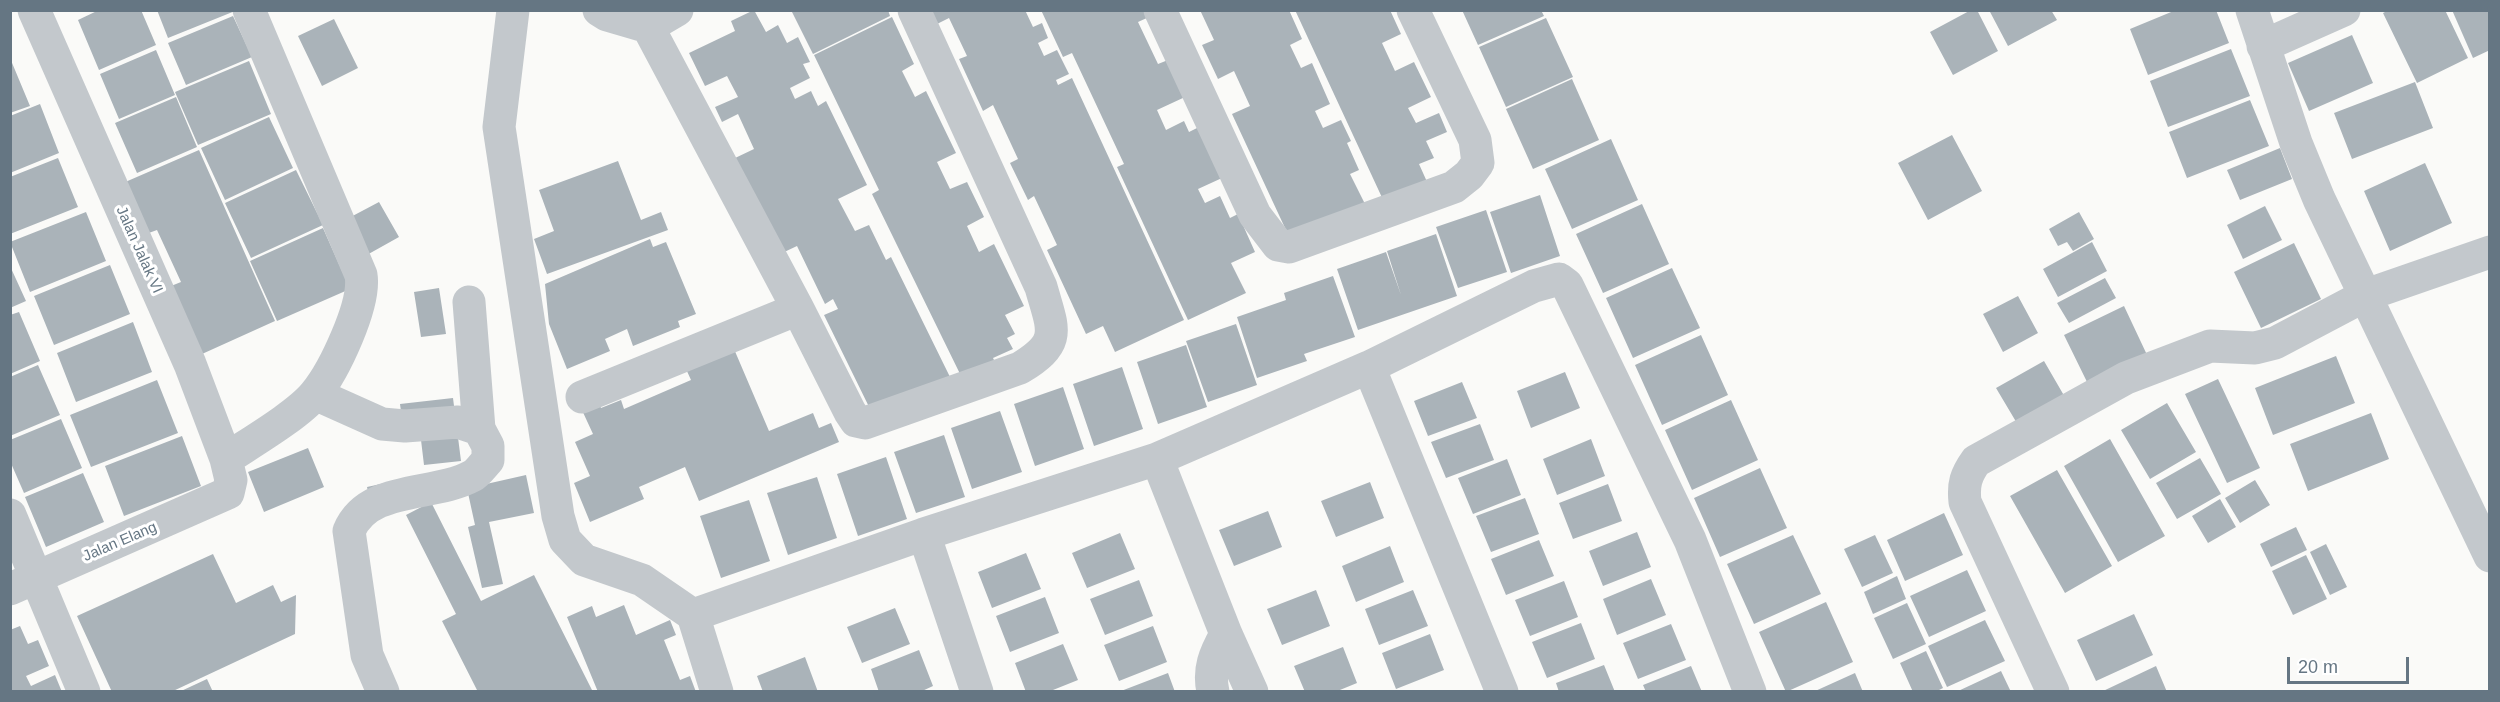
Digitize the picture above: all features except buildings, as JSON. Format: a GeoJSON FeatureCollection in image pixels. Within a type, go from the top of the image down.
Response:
{"type":"FeatureCollection","features":[{"type":"Feature","properties":{"kind":"street","name":"Jalan Jalak VI"},"geometry":{"type":"LineString","coordinates":[[34,10],[190,364],[226,459],[231,480],[228,493]]}},
{"type":"Feature","properties":{"kind":"street"},"geometry":{"type":"LineString","coordinates":[[226,459],[266,433],[315,394],[346,338],[363,287],[361,275],[249,10]]}},
{"type":"Feature","properties":{"kind":"street"},"geometry":{"type":"LineString","coordinates":[[513,10],[499,127],[558,516],[565,540],[584,560],[642,580],[693,615],[717,692]]}},
{"type":"Feature","properties":{"kind":"street"},"geometry":{"type":"LineString","coordinates":[[599,10],[607,15],[648,27],[798,309],[850,412],[856,420],[865,423],[1020,368],[1039,356],[1050,344],[1052,326],[1041,287],[914,10]]}},
{"type":"Feature","properties":{"kind":"street"},"geometry":{"type":"LineString","coordinates":[[648,27],[677,10]]}},
{"type":"Feature","properties":{"kind":"street"},"geometry":{"type":"LineString","coordinates":[[1160,10],[1255,215],[1278,245],[1289,247],[1454,187],[1469,175],[1478,163],[1475,140],[1413,10]]}},
{"type":"Feature","properties":{"kind":"street"},"geometry":{"type":"LineString","coordinates":[[2252,10],[2296,143],[2366,295],[2479,508],[2490,556]]}},
{"type":"Feature","properties":{"kind":"street"},"geometry":{"type":"LineString","coordinates":[[2263,46],[2344,10]]}},
{"type":"Feature","properties":{"kind":"street"},"geometry":{"type":"LineString","coordinates":[[2054,692],[1965,502],[1963,487],[1966,476],[1976,460],[2126,378],[2210,346],[2255,348],[2275,343],[2366,295],[2490,252]]}},
{"type":"Feature","properties":{"kind":"street"},"geometry":{"type":"LineString","coordinates":[[693,615],[924,534],[1157,459],[1369,367],[1548,280],[1559,279],[1567,285],[1690,540],[1750,692]]}},
{"type":"Feature","properties":{"kind":"street"},"geometry":{"type":"LineString","coordinates":[[383,692],[367,655],[349,531],[360,512],[374,503],[473,476],[488,460],[488,446],[479,429],[470,302]]}},
{"type":"Feature","properties":{"kind":"street"},"geometry":{"type":"LineString","coordinates":[[582,397],[798,309]]}},
{"type":"Feature","properties":{"kind":"street"},"geometry":{"type":"LineString","coordinates":[[1369,367],[1502,692]]}},
{"type":"Feature","properties":{"kind":"street"},"geometry":{"type":"LineString","coordinates":[[315,394],[382,424],[405,426],[458,422],[479,429]]}},
{"type":"Feature","properties":{"kind":"street"},"geometry":{"type":"LineString","coordinates":[[1157,459],[1226,634],[1252,692]]}},
{"type":"Feature","properties":{"kind":"street","name":"Jalan Elang"},"geometry":{"type":"LineString","coordinates":[[23,584],[158,527],[228,493]]}},
{"type":"Feature","properties":{"kind":"street"},"geometry":{"type":"LineString","coordinates":[[10,515],[23,584],[84,692]]}},
{"type":"Feature","properties":{"kind":"street"},"geometry":{"type":"LineString","coordinates":[[924,534],[977,692]]}},
{"type":"Feature","properties":{"kind":"street"},"geometry":{"type":"LineString","coordinates":[[1213,692],[1210,672],[1214,654],[1226,634]]}}]}
